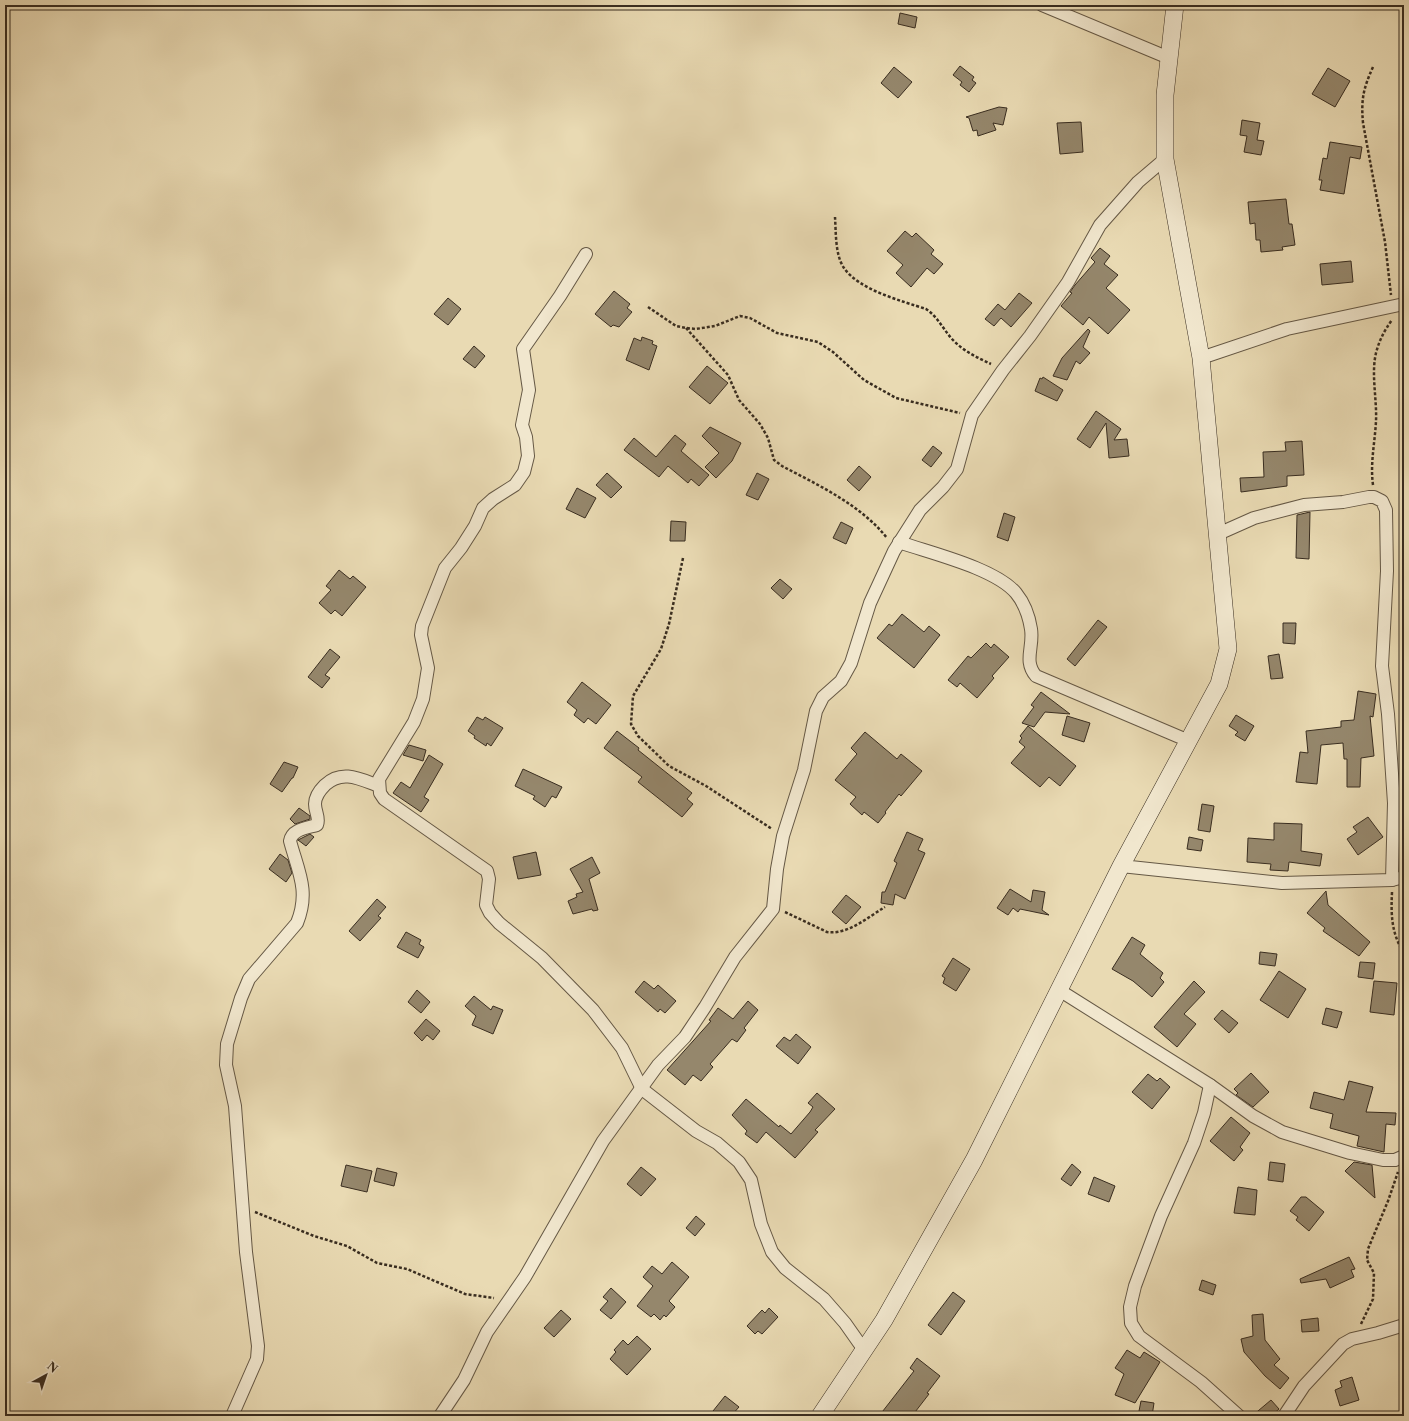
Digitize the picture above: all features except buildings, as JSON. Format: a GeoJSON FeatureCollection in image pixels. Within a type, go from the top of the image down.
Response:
{"type":"FeatureCollection","features":[{"type":"Feature","properties":{"kind":"main road"},"geometry":{"type":"LineString","coordinates":[[820,1416],[884,1320],[974,1160],[1121,866],[1219,684],[1228,649],[1201,358],[1165,159],[1165,95],[1175,5]]}},
{"type":"Feature","properties":{"kind":"street"},"geometry":{"type":"LineString","coordinates":[[1042,5],[1169,58]]}},
{"type":"Feature","properties":{"kind":"street"},"geometry":{"type":"LineString","coordinates":[[440,1416],[464,1380],[487,1332],[557,1223],[603,1141],[658,1065],[685,1036],[705,1007],[735,957],[773,909],[777,870],[783,836],[804,770],[816,711],[822,697],[841,681],[851,663],[870,603],[896,547],[920,510],[943,487],[957,469],[972,415],[1002,370],[1030,336],[1068,282],[1100,225],[1138,182],[1165,159]]}},
{"type":"Feature","properties":{"kind":"street"},"geometry":{"type":"LineString","coordinates":[[586,254],[560,296],[523,349],[529,390],[522,425],[526,437],[528,456],[524,472],[515,485],[493,499],[483,508],[475,526],[461,548],[445,568],[422,626],[421,636],[428,668],[423,699],[414,722],[379,779],[380,793],[384,799],[486,871],[489,879],[486,905],[490,913],[499,924],[542,958],[593,1010],[622,1048],[642,1089],[696,1131],[717,1144],[738,1162],[752,1180],[761,1224],[772,1252],[785,1268],[824,1299],[845,1323],[864,1350]]}},
{"type":"Feature","properties":{"kind":"street"},"geometry":{"type":"LineString","coordinates":[[1201,358],[1287,329],[1400,304]]}},
{"type":"Feature","properties":{"kind":"street"},"geometry":{"type":"LineString","coordinates":[[1218,534],[1254,518],[1304,505],[1343,502],[1369,497],[1378,498],[1382,501],[1386,510],[1387,571],[1382,666],[1388,714],[1394,803],[1392,880]]}},
{"type":"Feature","properties":{"kind":"street"},"geometry":{"type":"LineString","coordinates":[[896,547],[982,571],[1004,582],[1016,594],[1028,614],[1032,636],[1029,662],[1031,670],[1036,676],[1188,741]]}},
{"type":"Feature","properties":{"kind":"street"},"geometry":{"type":"LineString","coordinates":[[232,1416],[257,1359],[258,1346],[246,1252],[235,1106],[226,1065],[227,1044],[240,998],[248,979],[297,923],[302,912],[304,903],[303,890],[290,841],[291,836],[294,832],[316,825],[319,821],[315,803],[319,791],[330,780],[340,776],[355,776],[379,786]]}},
{"type":"Feature","properties":{"kind":"street"},"geometry":{"type":"LineString","coordinates":[[1121,866],[1282,883],[1392,880],[1404,877]]}},
{"type":"Feature","properties":{"kind":"street"},"geometry":{"type":"LineString","coordinates":[[1059,990],[1210,1085],[1254,1116],[1282,1132],[1357,1155],[1383,1160],[1395,1160],[1403,1157]]}},
{"type":"Feature","properties":{"kind":"street"},"geometry":{"type":"LineString","coordinates":[[1210,1085],[1204,1113],[1194,1142],[1161,1216],[1135,1286],[1130,1307],[1131,1323],[1139,1336],[1201,1382],[1239,1416]]}},
{"type":"Feature","properties":{"kind":"street"},"geometry":{"type":"LineString","coordinates":[[1284,1416],[1313,1376],[1343,1344],[1352,1339],[1404,1325]]}},
{"type":"Feature","properties":{"kind":"path"},"geometry":{"type":"LineString","coordinates":[[1373,67],[1364,87],[1361,103],[1363,123],[1384,242],[1400,304],[1380,339],[1376,355],[1376,419],[1372,475],[1374,488],[1378,498]]}},
{"type":"Feature","properties":{"kind":"path"},"geometry":{"type":"LineString","coordinates":[[835,217],[836,237],[844,269],[854,278],[876,291],[926,309],[933,314],[952,339],[963,349],[1002,370]]}},
{"type":"Feature","properties":{"kind":"path"},"geometry":{"type":"LineString","coordinates":[[648,307],[676,326],[686,328],[696,329],[715,326],[740,316],[750,318],[776,333],[818,342],[833,352],[864,380],[896,398],[972,415]]}},
{"type":"Feature","properties":{"kind":"path"},"geometry":{"type":"LineString","coordinates":[[686,328],[728,374],[739,400],[760,424],[768,438],[774,460],[842,500],[870,520],[896,547]]}},
{"type":"Feature","properties":{"kind":"path"},"geometry":{"type":"LineString","coordinates":[[683,558],[669,624],[661,649],[633,696],[631,724],[638,736],[669,766],[706,786],[783,836]]}},
{"type":"Feature","properties":{"kind":"path"},"geometry":{"type":"LineString","coordinates":[[1392,880],[1392,922],[1398,943],[1404,953]]}},
{"type":"Feature","properties":{"kind":"path"},"geometry":{"type":"LineString","coordinates":[[773,909],[796,916],[827,932],[834,933],[852,927],[885,907]]}},
{"type":"Feature","properties":{"kind":"path"},"geometry":{"type":"LineString","coordinates":[[1404,999],[1402,1030],[1404,1049]]}},
{"type":"Feature","properties":{"kind":"path"},"geometry":{"type":"LineString","coordinates":[[1352,1339],[1373,1299],[1374,1273],[1367,1260],[1368,1248],[1388,1201],[1403,1157]]}},
{"type":"Feature","properties":{"kind":"path"},"geometry":{"type":"LineString","coordinates":[[242,1206],[314,1236],[347,1246],[377,1264],[407,1269],[465,1294],[509,1299]]}}]}
